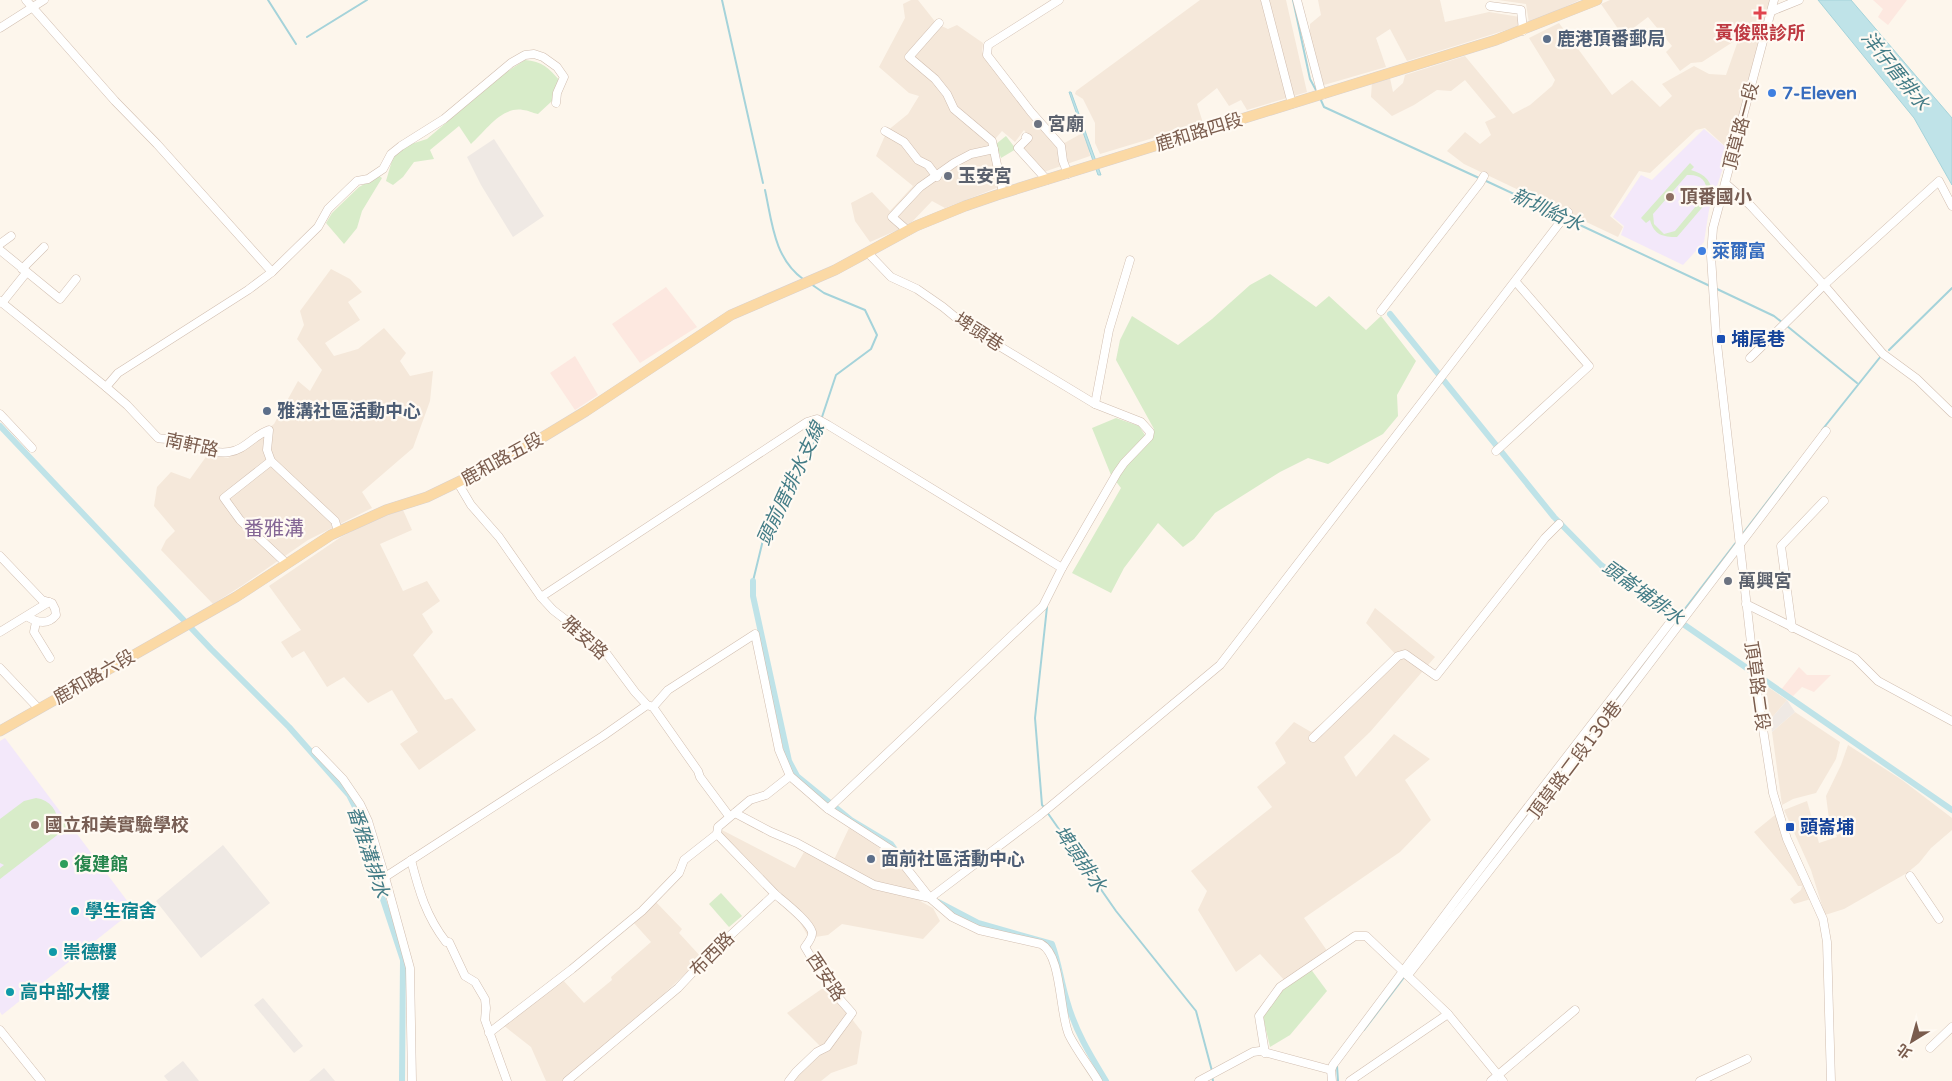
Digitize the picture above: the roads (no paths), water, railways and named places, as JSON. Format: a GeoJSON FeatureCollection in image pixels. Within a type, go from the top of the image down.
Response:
{"type":"FeatureCollection","features":[{"type":"Feature","properties":{"kind":"main road","name":"鹿和路四段"},"geometry":{"type":"LineString","coordinates":[[807,283],[908,231],[965,206],[1523,31],[1597,0]]}},
{"type":"Feature","properties":{"kind":"main road","name":"鹿和路五段"},"geometry":{"type":"LineString","coordinates":[[188,624],[338,531],[386,510],[427,497],[510,457],[586,411],[731,315],[783,291],[807,283]]}},
{"type":"Feature","properties":{"kind":"main road","name":"鹿和路六段"},"geometry":{"type":"LineString","coordinates":[[0,731],[188,624]]}},
{"type":"Feature","properties":{"kind":"street"},"geometry":{"type":"LineString","coordinates":[[26,0],[115,101],[157,144],[272,272]]}},
{"type":"Feature","properties":{"kind":"street"},"geometry":{"type":"LineString","coordinates":[[0,28],[44,0]]}},
{"type":"Feature","properties":{"kind":"street"},"geometry":{"type":"LineString","coordinates":[[1059,0],[988,45],[987,56],[1061,146],[1063,161],[1068,174]]}},
{"type":"Feature","properties":{"kind":"street"},"geometry":{"type":"LineString","coordinates":[[1265,0],[1292,104]]}},
{"type":"Feature","properties":{"kind":"street"},"geometry":{"type":"LineString","coordinates":[[1297,0],[1322,95]]}},
{"type":"Feature","properties":{"kind":"street"},"geometry":{"type":"LineString","coordinates":[[1520,0],[1523,31]]}},
{"type":"Feature","properties":{"kind":"street","name":"頂草路一段"},"geometry":{"type":"LineString","coordinates":[[1712,282],[1711,236],[1774,0]]}},
{"type":"Feature","properties":{"kind":"street"},"geometry":{"type":"LineString","coordinates":[[1772,11],[1799,0]]}},
{"type":"Feature","properties":{"kind":"street"},"geometry":{"type":"LineString","coordinates":[[1490,6],[1521,10]]}},
{"type":"Feature","properties":{"kind":"street"},"geometry":{"type":"LineString","coordinates":[[939,23],[909,57],[935,79],[947,94],[954,109],[992,141],[1003,193]]}},
{"type":"Feature","properties":{"kind":"street"},"geometry":{"type":"LineString","coordinates":[[106,387],[118,373],[248,290],[272,272],[318,227],[328,208],[357,181],[368,179],[383,169],[391,154],[444,119],[511,63],[525,55],[532,54],[543,57],[557,67],[564,77],[557,93],[556,103]]}},
{"type":"Feature","properties":{"kind":"street"},"geometry":{"type":"LineString","coordinates":[[885,131],[904,142],[918,160],[928,165],[937,177]]}},
{"type":"Feature","properties":{"kind":"street"},"geometry":{"type":"LineString","coordinates":[[1026,137],[1028,138],[1018,148],[1047,180]]}},
{"type":"Feature","properties":{"kind":"street"},"geometry":{"type":"LineString","coordinates":[[908,231],[892,217],[920,187],[937,177],[954,163],[971,154],[994,150]]}},
{"type":"Feature","properties":{"kind":"street"},"geometry":{"type":"LineString","coordinates":[[1382,310],[1484,176]]}},
{"type":"Feature","properties":{"kind":"street"},"geometry":{"type":"LineString","coordinates":[[1750,358],[1824,285],[1939,181],[1952,206]]}},
{"type":"Feature","properties":{"kind":"street"},"geometry":{"type":"LineString","coordinates":[[1726,184],[1750,205],[1824,285],[1883,354],[1917,379],[1952,413]]}},
{"type":"Feature","properties":{"kind":"street"},"geometry":{"type":"LineString","coordinates":[[930,898],[1040,815],[1220,666],[1563,221],[1568,212]]}},
{"type":"Feature","properties":{"kind":"street"},"geometry":{"type":"LineString","coordinates":[[0,244],[11,236]]}},
{"type":"Feature","properties":{"kind":"street"},"geometry":{"type":"LineString","coordinates":[[1,302],[44,247]]}},
{"type":"Feature","properties":{"kind":"street"},"geometry":{"type":"LineString","coordinates":[[0,250],[60,299],[76,278]]}},
{"type":"Feature","properties":{"kind":"street","name":"埤頭巷"},"geometry":{"type":"LineString","coordinates":[[868,253],[890,277],[917,290],[944,307],[966,326],[1095,404],[1141,422],[1150,432],[1149,437],[1124,463],[1062,568]]}},
{"type":"Feature","properties":{"kind":"street"},"geometry":{"type":"LineString","coordinates":[[1095,404],[1109,330],[1130,260]]}},
{"type":"Feature","properties":{"kind":"street"},"geometry":{"type":"LineString","coordinates":[[1498,448],[1589,366],[1516,282]]}},
{"type":"Feature","properties":{"kind":"street","name":"頂草路二段"},"geometry":{"type":"LineString","coordinates":[[1712,282],[1716,335],[1755,678],[1773,792],[1787,839],[1823,919],[1827,942],[1832,1081]]}},
{"type":"Feature","properties":{"kind":"street","name":"南軒路"},"geometry":{"type":"LineString","coordinates":[[1,302],[127,405],[158,438],[185,440],[213,452],[230,452],[245,446],[261,433],[269,430],[267,450],[271,461]]}},
{"type":"Feature","properties":{"kind":"street"},"geometry":{"type":"LineString","coordinates":[[0,414],[32,448]]}},
{"type":"Feature","properties":{"kind":"street"},"geometry":{"type":"LineString","coordinates":[[541,597],[808,422],[817,419],[908,472],[1062,568],[1042,606],[828,809]]}},
{"type":"Feature","properties":{"kind":"street","name":"頂草路二段130巷"},"geometry":{"type":"LineString","coordinates":[[1406,973],[1584,750],[1826,431]]}},
{"type":"Feature","properties":{"kind":"street"},"geometry":{"type":"LineString","coordinates":[[287,564],[240,520],[224,498],[271,461],[335,521],[338,531]]}},
{"type":"Feature","properties":{"kind":"street","name":"雅安路"},"geometry":{"type":"LineString","coordinates":[[458,483],[471,505],[499,537],[541,597],[554,610],[603,649],[650,706],[698,771],[700,777],[732,814],[797,843],[874,886],[930,898]]}},
{"type":"Feature","properties":{"kind":"street"},"geometry":{"type":"LineString","coordinates":[[1792,628],[1781,546],[1824,501]]}},
{"type":"Feature","properties":{"kind":"street"},"geometry":{"type":"LineString","coordinates":[[1313,738],[1398,656],[1406,654],[1436,676],[1545,538],[1559,524]]}},
{"type":"Feature","properties":{"kind":"street"},"geometry":{"type":"LineString","coordinates":[[0,556],[42,600],[52,603],[56,609],[56,615],[46,622],[36,622],[28,617]]}},
{"type":"Feature","properties":{"kind":"street"},"geometry":{"type":"LineString","coordinates":[[0,632],[28,617],[48,602]]}},
{"type":"Feature","properties":{"kind":"street"},"geometry":{"type":"LineString","coordinates":[[1746,604],[1855,658],[1878,681],[1952,721]]}},
{"type":"Feature","properties":{"kind":"street"},"geometry":{"type":"LineString","coordinates":[[1332,1081],[1331,1070],[1333,1065],[1406,973],[1672,620]]}},
{"type":"Feature","properties":{"kind":"street"},"geometry":{"type":"LineString","coordinates":[[36,622],[34,632],[50,658]]}},
{"type":"Feature","properties":{"kind":"street"},"geometry":{"type":"LineString","coordinates":[[385,878],[650,706],[668,690],[755,634],[779,750],[790,776],[828,809],[893,851],[930,898],[952,917],[979,930],[1041,944],[1046,947],[1054,963],[1061,1003],[1070,1035],[1098,1081]]}},
{"type":"Feature","properties":{"kind":"street"},"geometry":{"type":"LineString","coordinates":[[0,668],[38,709]]}},
{"type":"Feature","properties":{"kind":"street"},"geometry":{"type":"LineString","coordinates":[[316,751],[343,779],[360,804],[368,821],[385,878],[410,968],[412,1081]]}},
{"type":"Feature","properties":{"kind":"street"},"geometry":{"type":"LineString","coordinates":[[489,1032],[572,969],[642,911],[678,873],[684,860],[717,834],[718,827],[732,814],[750,800],[766,795],[790,776]]}},
{"type":"Feature","properties":{"kind":"street"},"geometry":{"type":"LineString","coordinates":[[717,834],[775,894]]}},
{"type":"Feature","properties":{"kind":"street"},"geometry":{"type":"LineString","coordinates":[[411,860],[420,898],[439,932],[446,942],[449,942],[465,976],[475,982],[485,999],[485,1020],[507,1081]]}},
{"type":"Feature","properties":{"kind":"street"},"geometry":{"type":"LineString","coordinates":[[1910,876],[1939,919]]}},
{"type":"Feature","properties":{"kind":"street","name":"布西路"},"geometry":{"type":"LineString","coordinates":[[567,1081],[678,988],[707,957],[775,894]]}},
{"type":"Feature","properties":{"kind":"street","name":"西安路"},"geometry":{"type":"LineString","coordinates":[[775,894],[812,931],[812,935],[805,946],[829,987],[852,1013],[827,1047],[817,1052],[789,1081]]}},
{"type":"Feature","properties":{"kind":"street"},"geometry":{"type":"LineString","coordinates":[[1265,1053],[1259,1016],[1280,987],[1356,936],[1366,936],[1448,1014],[1500,1078]]}},
{"type":"Feature","properties":{"kind":"street"},"geometry":{"type":"LineString","coordinates":[[1491,1081],[1500,1078],[1575,1010]]}},
{"type":"Feature","properties":{"kind":"street"},"geometry":{"type":"LineString","coordinates":[[1350,1081],[1448,1014]]}},
{"type":"Feature","properties":{"kind":"street"},"geometry":{"type":"LineString","coordinates":[[1930,1048],[1952,1027]]}},
{"type":"Feature","properties":{"kind":"street"},"geometry":{"type":"LineString","coordinates":[[0,1030],[41,1081]]}},
{"type":"Feature","properties":{"kind":"street"},"geometry":{"type":"LineString","coordinates":[[1203,1079],[1250,1052],[1265,1053],[1331,1070]]}},
{"type":"Feature","properties":{"kind":"street"},"geometry":{"type":"LineString","coordinates":[[1700,1081],[1747,1059]]}},
{"type":"Feature","properties":{"kind":"water","name":"洋仔厝排水"},"geometry":{"type":"Polygon","coordinates":[[[1818,0],[1851,0],[1952,118],[1952,185],[1914,118],[1818,0]]]}},
{"type":"Feature","properties":{"kind":"water"},"geometry":{"type":"Polygon","coordinates":[[[1069,92],[1071,92],[1101,175],[1098,175],[1069,92]]]}},
{"type":"Feature","properties":{"kind":"waterway","name":"頭前厝排水支線"},"geometry":{"type":"LineString","coordinates":[[268,0],[296,44]]}},
{"type":"Feature","properties":{"kind":"waterway","name":"頭前厝排水支線"},"geometry":{"type":"LineString","coordinates":[[307,37],[367,0]]}},
{"type":"Feature","properties":{"kind":"waterway","name":"頭前厝排水支線"},"geometry":{"type":"LineString","coordinates":[[722,0],[763,183]]}},
{"type":"Feature","properties":{"kind":"waterway","name":"新圳給水"},"geometry":{"type":"LineString","coordinates":[[1293,0],[1310,79],[1317,92]]}},
{"type":"Feature","properties":{"kind":"waterway","name":"新圳給水"},"geometry":{"type":"LineString","coordinates":[[1320,98],[1324,107],[1479,178]]}},
{"type":"Feature","properties":{"kind":"waterway","name":"新圳給水"},"geometry":{"type":"LineString","coordinates":[[1484,180],[1561,216]]}},
{"type":"Feature","properties":{"kind":"waterway","name":"頭前厝排水支線"},"geometry":{"type":"LineString","coordinates":[[765,190],[772,227],[780,250],[793,270],[803,279]]}},
{"type":"Feature","properties":{"kind":"waterway","name":"新圳給水"},"geometry":{"type":"LineString","coordinates":[[1565,218],[1710,286]]}},
{"type":"Feature","properties":{"kind":"waterway","name":"頭前厝排水支線"},"geometry":{"type":"LineString","coordinates":[[811,284],[824,293],[865,310],[877,335],[871,349],[836,375],[821,420]]}},
{"type":"Feature","properties":{"kind":"waterway"},"geometry":{"type":"LineString","coordinates":[[1889,350],[1952,288]]}},
{"type":"Feature","properties":{"kind":"waterway","name":"新圳給水"},"geometry":{"type":"LineString","coordinates":[[1717,289],[1774,316],[1783,323]]}},
{"type":"Feature","properties":{"kind":"waterway","name":"頭崙埔排水"},"geometry":{"type":"LineString","coordinates":[[1390,314],[1554,517],[1601,565],[1647,599],[1952,810]]}},
{"type":"Feature","properties":{"kind":"waterway","name":"新圳給水"},"geometry":{"type":"LineString","coordinates":[[1787,326],[1857,383]]}},
{"type":"Feature","properties":{"kind":"waterway"},"geometry":{"type":"LineString","coordinates":[[1822,430],[1881,356]]}},
{"type":"Feature","properties":{"kind":"waterway","name":"頭前厝排水支線"},"geometry":{"type":"LineString","coordinates":[[753,581],[763,540],[811,452],[820,424]]}},
{"type":"Feature","properties":{"kind":"waterway","name":"番雅溝排水"},"geometry":{"type":"LineString","coordinates":[[0,426],[211,649],[289,727],[349,795],[361,819],[368,854],[403,960],[402,1081]]}},
{"type":"Feature","properties":{"kind":"waterway"},"geometry":{"type":"LineString","coordinates":[[1741,536],[1790,472]]}},
{"type":"Feature","properties":{"kind":"waterway"},"geometry":{"type":"LineString","coordinates":[[1674,623],[1737,541]]}},
{"type":"Feature","properties":{"kind":"waterway"},"geometry":{"type":"LineString","coordinates":[[753,581],[753,596],[789,761],[797,776],[851,820],[891,844],[896,851]]}},
{"type":"Feature","properties":{"kind":"waterway","name":"埤頭排水"},"geometry":{"type":"LineString","coordinates":[[1045,808],[1042,805],[1035,718],[1047,607]]}},
{"type":"Feature","properties":{"kind":"waterway"},"geometry":{"type":"LineString","coordinates":[[1494,859],[1652,652]]}},
{"type":"Feature","properties":{"kind":"waterway","name":"埤頭排水"},"geometry":{"type":"LineString","coordinates":[[1047,812],[1116,911],[1196,1011],[1212,1071]]}},
{"type":"Feature","properties":{"kind":"waterway"},"geometry":{"type":"LineString","coordinates":[[938,902],[978,923],[1052,944],[1070,1012],[1089,1052],[1106,1081]]}},
{"type":"Feature","properties":{"kind":"waterway"},"geometry":{"type":"LineString","coordinates":[[1364,1030],[1405,976]]}},
{"type":"Feature","properties":{"kind":"waterway"},"geometry":{"type":"LineString","coordinates":[[1337,1066],[1338,1081]]}},
{"type":"Feature","properties":{"kind":"waterway","name":"埤頭排水"},"geometry":{"type":"LineString","coordinates":[[1212,1076],[1213,1081]]}},
{"type":"Feature","properties":{"kind":"place","name":"黃俊熙診所"},"geometry":{"type":"Point","coordinates":[1760,13]}},
{"type":"Feature","properties":{"kind":"place","name":"鹿港頂番郵局"},"geometry":{"type":"Point","coordinates":[1547,39]}},
{"type":"Feature","properties":{"kind":"place","name":"7-Eleven"},"geometry":{"type":"Point","coordinates":[1772,93]}},
{"type":"Feature","properties":{"kind":"place","name":"宮廟"},"geometry":{"type":"Point","coordinates":[1038,124]}},
{"type":"Feature","properties":{"kind":"place","name":"玉安宮"},"geometry":{"type":"Point","coordinates":[948,176]}},
{"type":"Feature","properties":{"kind":"place","name":"頂番國小"},"geometry":{"type":"Point","coordinates":[1670,197]}},
{"type":"Feature","properties":{"kind":"place","name":"萊爾富"},"geometry":{"type":"Point","coordinates":[1702,251]}},
{"type":"Feature","properties":{"kind":"place","name":"埔尾巷"},"geometry":{"type":"Point","coordinates":[1721,339]}},
{"type":"Feature","properties":{"kind":"place","name":"雅溝社區活動中心"},"geometry":{"type":"Point","coordinates":[267,411]}},
{"type":"Feature","properties":{"kind":"place","name":"萬興宮"},"geometry":{"type":"Point","coordinates":[1728,581]}},
{"type":"Feature","properties":{"kind":"place","name":"國立和美實驗學校"},"geometry":{"type":"Point","coordinates":[35,825]}},
{"type":"Feature","properties":{"kind":"place","name":"頭崙埔"},"geometry":{"type":"Point","coordinates":[1790,827]}},
{"type":"Feature","properties":{"kind":"place","name":"面前社區活動中心"},"geometry":{"type":"Point","coordinates":[871,859]}},
{"type":"Feature","properties":{"kind":"place","name":"復建館"},"geometry":{"type":"Point","coordinates":[64,864]}},
{"type":"Feature","properties":{"kind":"place","name":"學生宿舍"},"geometry":{"type":"Point","coordinates":[75,911]}},
{"type":"Feature","properties":{"kind":"place","name":"崇德樓"},"geometry":{"type":"Point","coordinates":[53,952]}},
{"type":"Feature","properties":{"kind":"place","name":"高中部大樓"},"geometry":{"type":"Point","coordinates":[10,992]}},
{"type":"Feature","properties":{"kind":"district","name":"番雅溝"},"geometry":{"type":"Point","coordinates":[274,529]}}]}
